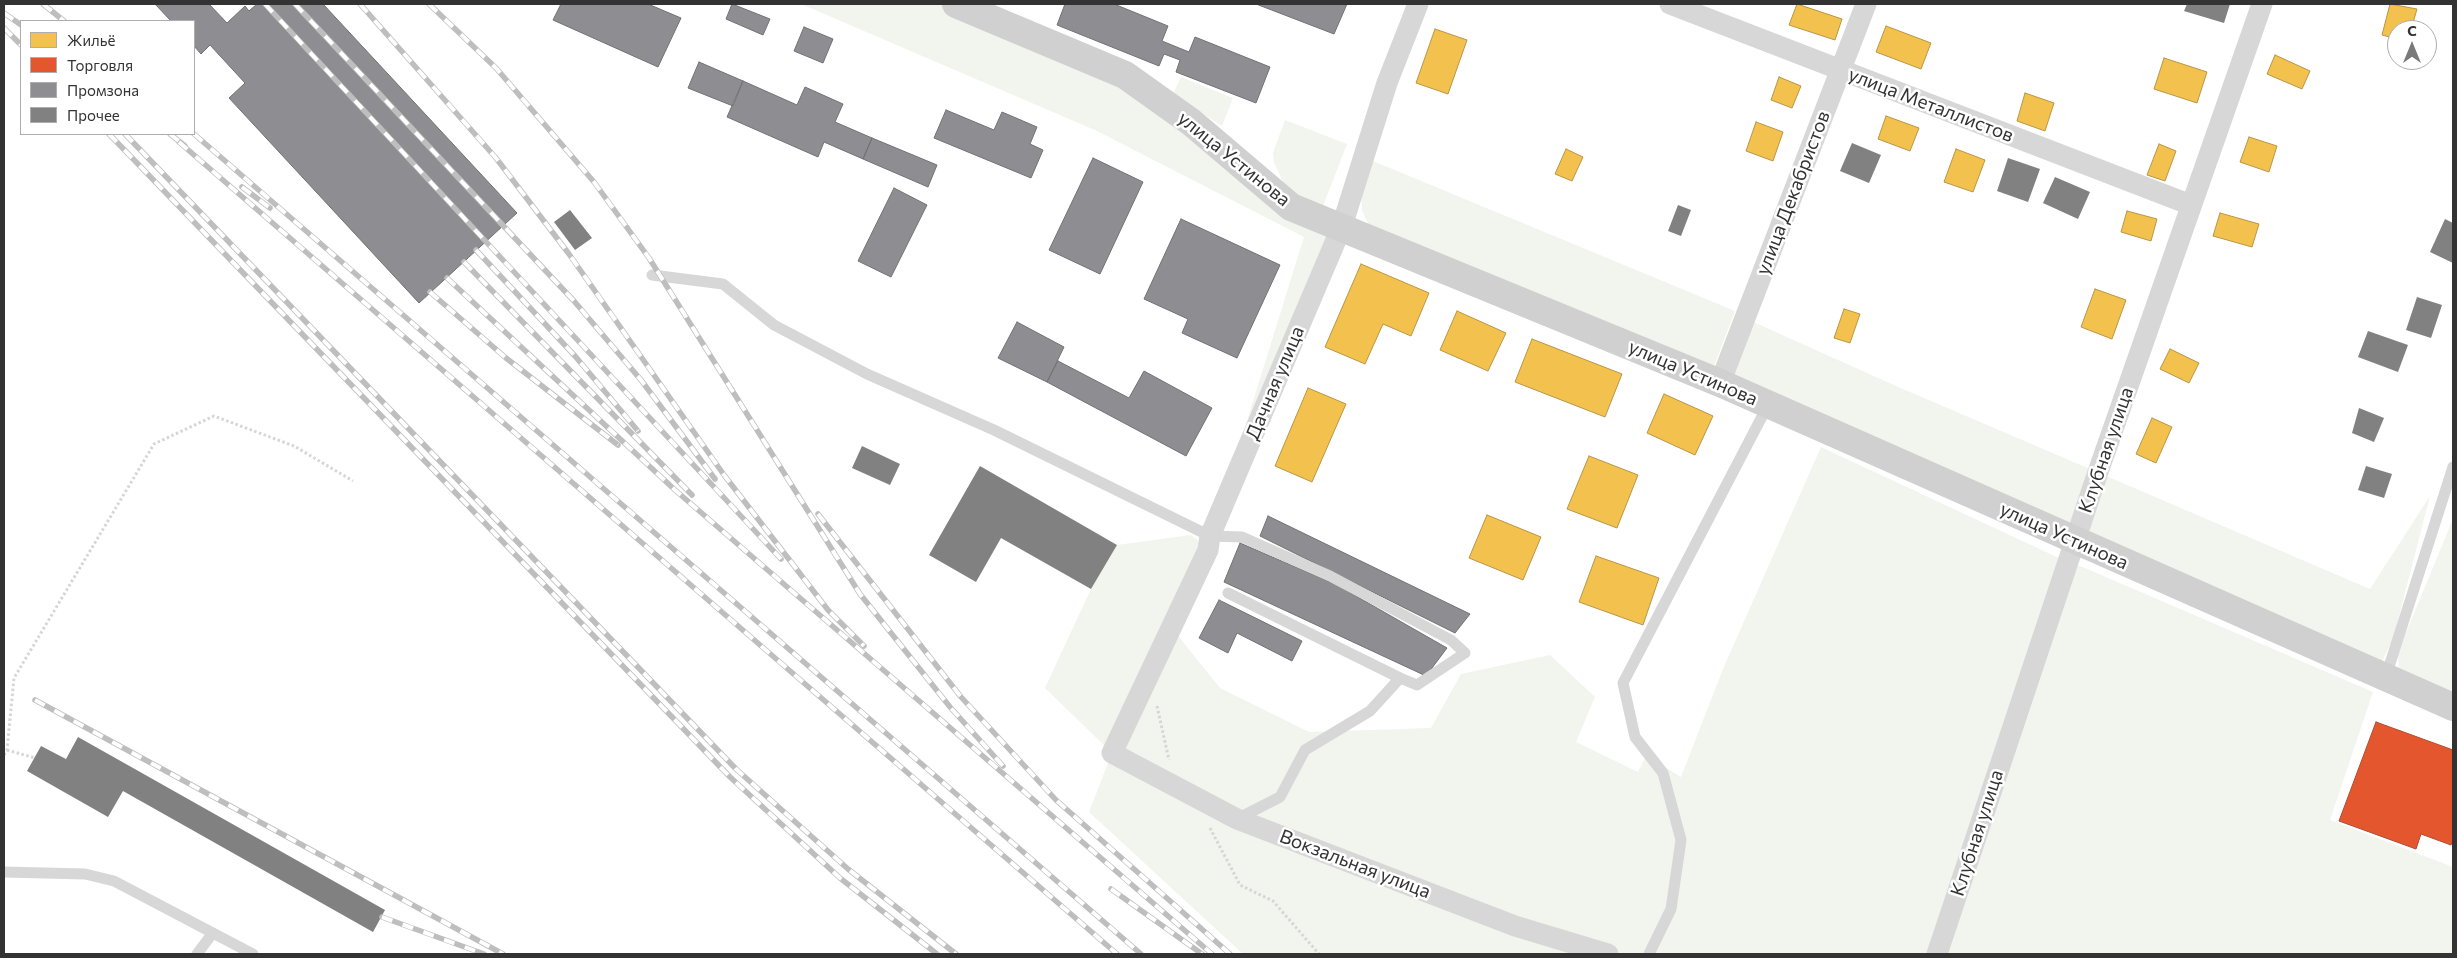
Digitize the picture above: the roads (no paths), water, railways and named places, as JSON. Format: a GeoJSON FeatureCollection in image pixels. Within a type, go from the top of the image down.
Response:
{"type":"FeatureCollection","features":[{"type":"Feature","properties":{"kind":"street","name":"улица Устинова"},"geometry":{"type":"LineString","coordinates":[[956,4],[1125,75],[1191,122],[1290,207],[1342,226],[1720,383],[2453,707]]}},
{"type":"Feature","properties":{"kind":"street","name":"Дачная улица"},"geometry":{"type":"LineString","coordinates":[[1112,753],[1208,550],[1210,536],[1342,226],[1387,83],[1418,4]]}},
{"type":"Feature","properties":{"kind":"street","name":"улица Металлистов"},"geometry":{"type":"LineString","coordinates":[[1670,4],[2191,205]]}},
{"type":"Feature","properties":{"kind":"street","name":"улица Декабристов"},"geometry":{"type":"LineString","coordinates":[[1720,383],[1866,4]]}},
{"type":"Feature","properties":{"kind":"street","name":"Клубная улица"},"geometry":{"type":"LineString","coordinates":[[1936,954],[2074,541],[2262,4]]}},
{"type":"Feature","properties":{"kind":"street","name":"Вокзальная улица"},"geometry":{"type":"LineString","coordinates":[[1112,753],[1237,818],[1515,926],[1608,954]]}},
{"type":"Feature","properties":{"kind":"lane"},"geometry":{"type":"LineString","coordinates":[[652,275],[723,284],[774,326],[867,374],[994,430],[1210,536],[1242,537],[1330,576],[1451,640],[1465,653],[1417,685],[1228,593]]}},
{"type":"Feature","properties":{"kind":"lane"},"geometry":{"type":"LineString","coordinates":[[1649,954],[1671,909],[1681,840],[1663,773],[1635,737],[1623,683],[1768,405]]}},
{"type":"Feature","properties":{"kind":"lane"},"geometry":{"type":"LineString","coordinates":[[2386,676],[2453,467]]}},
{"type":"Feature","properties":{"kind":"lane"},"geometry":{"type":"LineString","coordinates":[[1237,818],[1280,797],[1305,750],[1370,711],[1400,678]]}},
{"type":"Feature","properties":{"kind":"lane"},"geometry":{"type":"LineString","coordinates":[[4,872],[84,874],[114,881],[253,954]]}},
{"type":"Feature","properties":{"kind":"lane"},"geometry":{"type":"LineString","coordinates":[[197,954],[212,934]]}},
{"type":"Feature","properties":{"kind":"railway"},"geometry":{"type":"LineString","coordinates":[[43,4],[63,20]]}},
{"type":"Feature","properties":{"kind":"railway"},"geometry":{"type":"LineString","coordinates":[[265,4],[781,559]]}},
{"type":"Feature","properties":{"kind":"railway"},"geometry":{"type":"LineString","coordinates":[[295,4],[574,301],[641,380],[715,479]]}},
{"type":"Feature","properties":{"kind":"railway"},"geometry":{"type":"LineString","coordinates":[[360,4],[496,158],[569,254],[724,475],[828,610],[864,646]]}},
{"type":"Feature","properties":{"kind":"railway"},"geometry":{"type":"LineString","coordinates":[[429,4],[496,68],[594,182],[649,258],[860,594],[950,707],[1003,766]]}},
{"type":"Feature","properties":{"kind":"railway"},"geometry":{"type":"LineString","coordinates":[[4,13],[20,24]]}},
{"type":"Feature","properties":{"kind":"railway"},"geometry":{"type":"LineString","coordinates":[[4,28],[20,44]]}},
{"type":"Feature","properties":{"kind":"railway"},"geometry":{"type":"LineString","coordinates":[[110,135],[730,777],[840,878],[937,954]]}},
{"type":"Feature","properties":{"kind":"railway"},"geometry":{"type":"LineString","coordinates":[[126,135],[736,769],[848,869],[956,954]]}},
{"type":"Feature","properties":{"kind":"railway"},"geometry":{"type":"LineString","coordinates":[[171,135],[185,146]]}},
{"type":"Feature","properties":{"kind":"railway"},"geometry":{"type":"LineString","coordinates":[[195,135],[1141,954]]}},
{"type":"Feature","properties":{"kind":"railway"},"geometry":{"type":"LineString","coordinates":[[179,142],[1117,954]]}},
{"type":"Feature","properties":{"kind":"railway"},"geometry":{"type":"LineString","coordinates":[[242,187],[270,208]]}},
{"type":"Feature","properties":{"kind":"railway"},"geometry":{"type":"LineString","coordinates":[[476,250],[575,356],[638,431]]}},
{"type":"Feature","properties":{"kind":"railway"},"geometry":{"type":"LineString","coordinates":[[464,262],[692,495]]}},
{"type":"Feature","properties":{"kind":"railway"},"geometry":{"type":"LineString","coordinates":[[447,278],[675,490],[1212,954]]}},
{"type":"Feature","properties":{"kind":"railway"},"geometry":{"type":"LineString","coordinates":[[430,292],[506,358],[618,445]]}},
{"type":"Feature","properties":{"kind":"railway"},"geometry":{"type":"LineString","coordinates":[[818,514],[961,697],[1056,800],[1230,954]]}},
{"type":"Feature","properties":{"kind":"railway"},"geometry":{"type":"LineString","coordinates":[[35,700],[503,954]]}},
{"type":"Feature","properties":{"kind":"railway"},"geometry":{"type":"LineString","coordinates":[[1111,889],[1202,954]]}},
{"type":"Feature","properties":{"kind":"railway"},"geometry":{"type":"LineString","coordinates":[[382,917],[484,954]]}}]}
